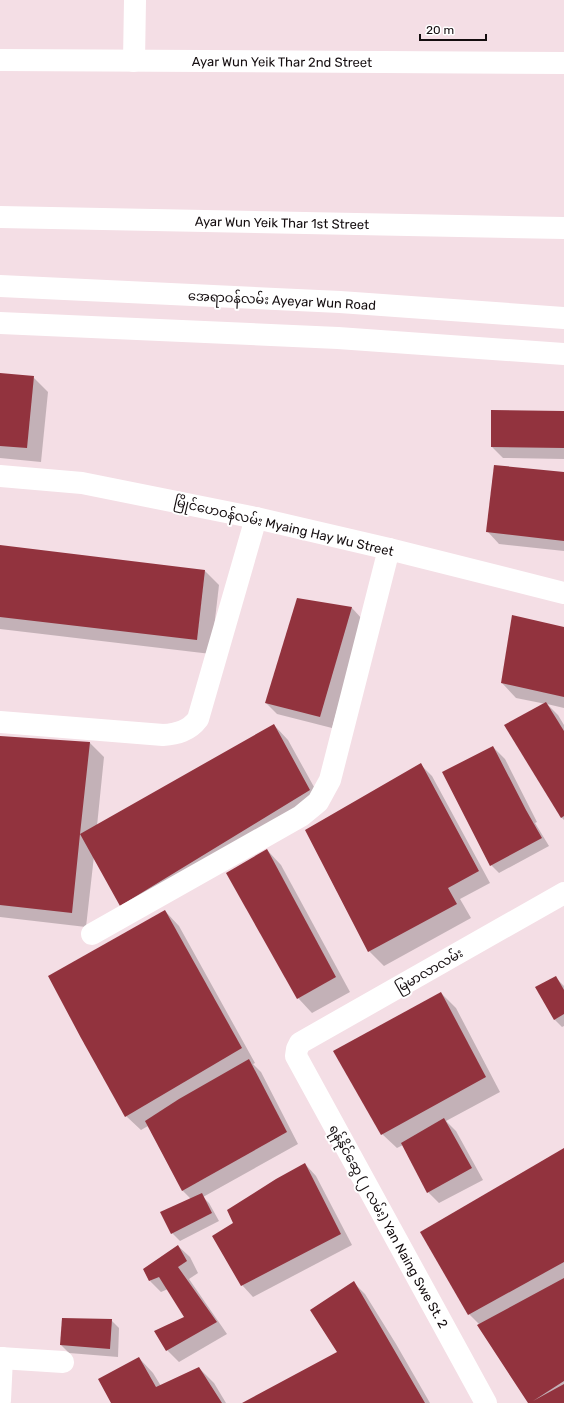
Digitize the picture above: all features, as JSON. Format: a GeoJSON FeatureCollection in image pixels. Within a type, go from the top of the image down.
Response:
{"type":"FeatureCollection","features":[{"type":"Feature","properties":{"kind":"street"},"geometry":{"type":"LineString","coordinates":[[134,61],[135,0]]}},
{"type":"Feature","properties":{"kind":"street","name":"Ayar Wun Yeik Thar 2nd Street"},"geometry":{"type":"LineString","coordinates":[[0,60],[564,64]]}},
{"type":"Feature","properties":{"kind":"street","name":"Ayar Wun Yeik Thar 1st Street"},"geometry":{"type":"LineString","coordinates":[[0,217],[564,228]]}},
{"type":"Feature","properties":{"kind":"street","name":"အေရာဝန်လမ်း Ayeyar Wun Road"},"geometry":{"type":"LineString","coordinates":[[0,286],[340,302],[564,318]]}},
{"type":"Feature","properties":{"kind":"street"},"geometry":{"type":"LineString","coordinates":[[0,323],[338,338],[564,354]]}},
{"type":"Feature","properties":{"kind":"street","name":"မြိုင်ဟေဝန်လမ်း Myaing Hay Wu Street"},"geometry":{"type":"LineString","coordinates":[[0,476],[82,483],[256,518],[389,549],[564,593]]}},
{"type":"Feature","properties":{"kind":"street"},"geometry":{"type":"LineString","coordinates":[[0,722],[163,735],[184,731],[193,726],[198,719],[256,518]]}},
{"type":"Feature","properties":{"kind":"street"},"geometry":{"type":"LineString","coordinates":[[92,934],[302,816],[318,802],[330,780],[389,549]]}},
{"type":"Feature","properties":{"kind":"street","name":"မြမာလာလမ်း"},"geometry":{"type":"LineString","coordinates":[[297,1049],[300,1043],[564,893]]}},
{"type":"Feature","properties":{"kind":"street","name":"ရန်နိုင်ဆွေ (၂ လမ်း) Yan Naing Swe St. 2"},"geometry":{"type":"LineString","coordinates":[[297,1049],[296,1056],[486,1403]]}},
{"type":"Feature","properties":{"kind":"street"},"geometry":{"type":"LineString","coordinates":[[0,1400],[1,1358],[63,1362]]}},
{"type":"Feature","properties":{"kind":"building"},"geometry":{"type":"Polygon","coordinates":[[[0,373],[34,376],[27,448],[0,446],[0,373]]]}},
{"type":"Feature","properties":{"kind":"building"},"geometry":{"type":"Polygon","coordinates":[[[491,410],[564,411],[564,448],[491,447],[491,410]]]}},
{"type":"Feature","properties":{"kind":"building"},"geometry":{"type":"Polygon","coordinates":[[[494,465],[564,472],[564,541],[486,532],[494,465]]]}},
{"type":"Feature","properties":{"kind":"building"},"geometry":{"type":"Polygon","coordinates":[[[0,545],[205,570],[197,640],[0,617],[0,545]]]}},
{"type":"Feature","properties":{"kind":"building"},"geometry":{"type":"Polygon","coordinates":[[[297,598],[352,607],[320,717],[265,703],[297,598]]]}},
{"type":"Feature","properties":{"kind":"building"},"geometry":{"type":"Polygon","coordinates":[[[512,615],[564,627],[564,697],[501,683],[512,615]]]}},
{"type":"Feature","properties":{"kind":"building"},"geometry":{"type":"Polygon","coordinates":[[[546,702],[564,731],[564,816],[561,818],[504,725],[546,702]]]}},
{"type":"Feature","properties":{"kind":"building"},"geometry":{"type":"Polygon","coordinates":[[[274,724],[310,790],[120,906],[80,834],[274,724]]]}},
{"type":"Feature","properties":{"kind":"building"},"geometry":{"type":"Polygon","coordinates":[[[0,736],[90,742],[72,913],[0,905],[0,736]]]}},
{"type":"Feature","properties":{"kind":"building"},"geometry":{"type":"Polygon","coordinates":[[[493,746],[542,838],[490,866],[442,772],[493,746]]]}},
{"type":"Feature","properties":{"kind":"building"},"geometry":{"type":"Polygon","coordinates":[[[421,763],[479,871],[448,888],[457,904],[368,952],[305,830],[421,763]]]}},
{"type":"Feature","properties":{"kind":"building"},"geometry":{"type":"Polygon","coordinates":[[[267,849],[336,977],[297,999],[226,873],[267,849]]]}},
{"type":"Feature","properties":{"kind":"building"},"geometry":{"type":"Polygon","coordinates":[[[165,910],[242,1048],[125,1117],[48,976],[165,910]]]}},
{"type":"Feature","properties":{"kind":"building"},"geometry":{"type":"Polygon","coordinates":[[[556,976],[564,990],[564,1014],[554,1020],[535,987],[556,976]]]}},
{"type":"Feature","properties":{"kind":"building"},"geometry":{"type":"Polygon","coordinates":[[[441,992],[486,1077],[381,1135],[333,1051],[441,992]]]}},
{"type":"Feature","properties":{"kind":"building"},"geometry":{"type":"Polygon","coordinates":[[[249,1059],[287,1132],[182,1191],[145,1121],[179,1099],[249,1059]]]}},
{"type":"Feature","properties":{"kind":"building"},"geometry":{"type":"Polygon","coordinates":[[[444,1118],[472,1168],[427,1193],[401,1143],[444,1118]]]}},
{"type":"Feature","properties":{"kind":"building"},"geometry":{"type":"Polygon","coordinates":[[[564,1148],[564,1262],[468,1315],[420,1232],[564,1148]]]}},
{"type":"Feature","properties":{"kind":"building"},"geometry":{"type":"Polygon","coordinates":[[[305,1163],[341,1234],[241,1286],[212,1236],[233,1223],[227,1210],[276,1179],[305,1163]]]}},
{"type":"Feature","properties":{"kind":"building"},"geometry":{"type":"Polygon","coordinates":[[[202,1193],[212,1213],[171,1234],[160,1212],[202,1193]]]}},
{"type":"Feature","properties":{"kind":"building"},"geometry":{"type":"Polygon","coordinates":[[[178,1245],[187,1261],[178,1267],[217,1322],[166,1351],[154,1331],[184,1317],[159,1277],[149,1281],[143,1269],[178,1245]]]}},
{"type":"Feature","properties":{"kind":"building"},"geometry":{"type":"Polygon","coordinates":[[[564,1278],[564,1381],[533,1401],[564,1384],[564,1403],[528,1403],[477,1325],[564,1278]]]}},
{"type":"Feature","properties":{"kind":"building"},"geometry":{"type":"Polygon","coordinates":[[[354,1281],[425,1403],[242,1403],[337,1352],[310,1310],[354,1281]]]}},
{"type":"Feature","properties":{"kind":"building"},"geometry":{"type":"Polygon","coordinates":[[[62,1318],[112,1319],[110,1349],[60,1345],[62,1318]]]}},
{"type":"Feature","properties":{"kind":"building"},"geometry":{"type":"Polygon","coordinates":[[[139,1357],[156,1387],[199,1367],[222,1403],[111,1403],[98,1379],[139,1357]]]}}]}
